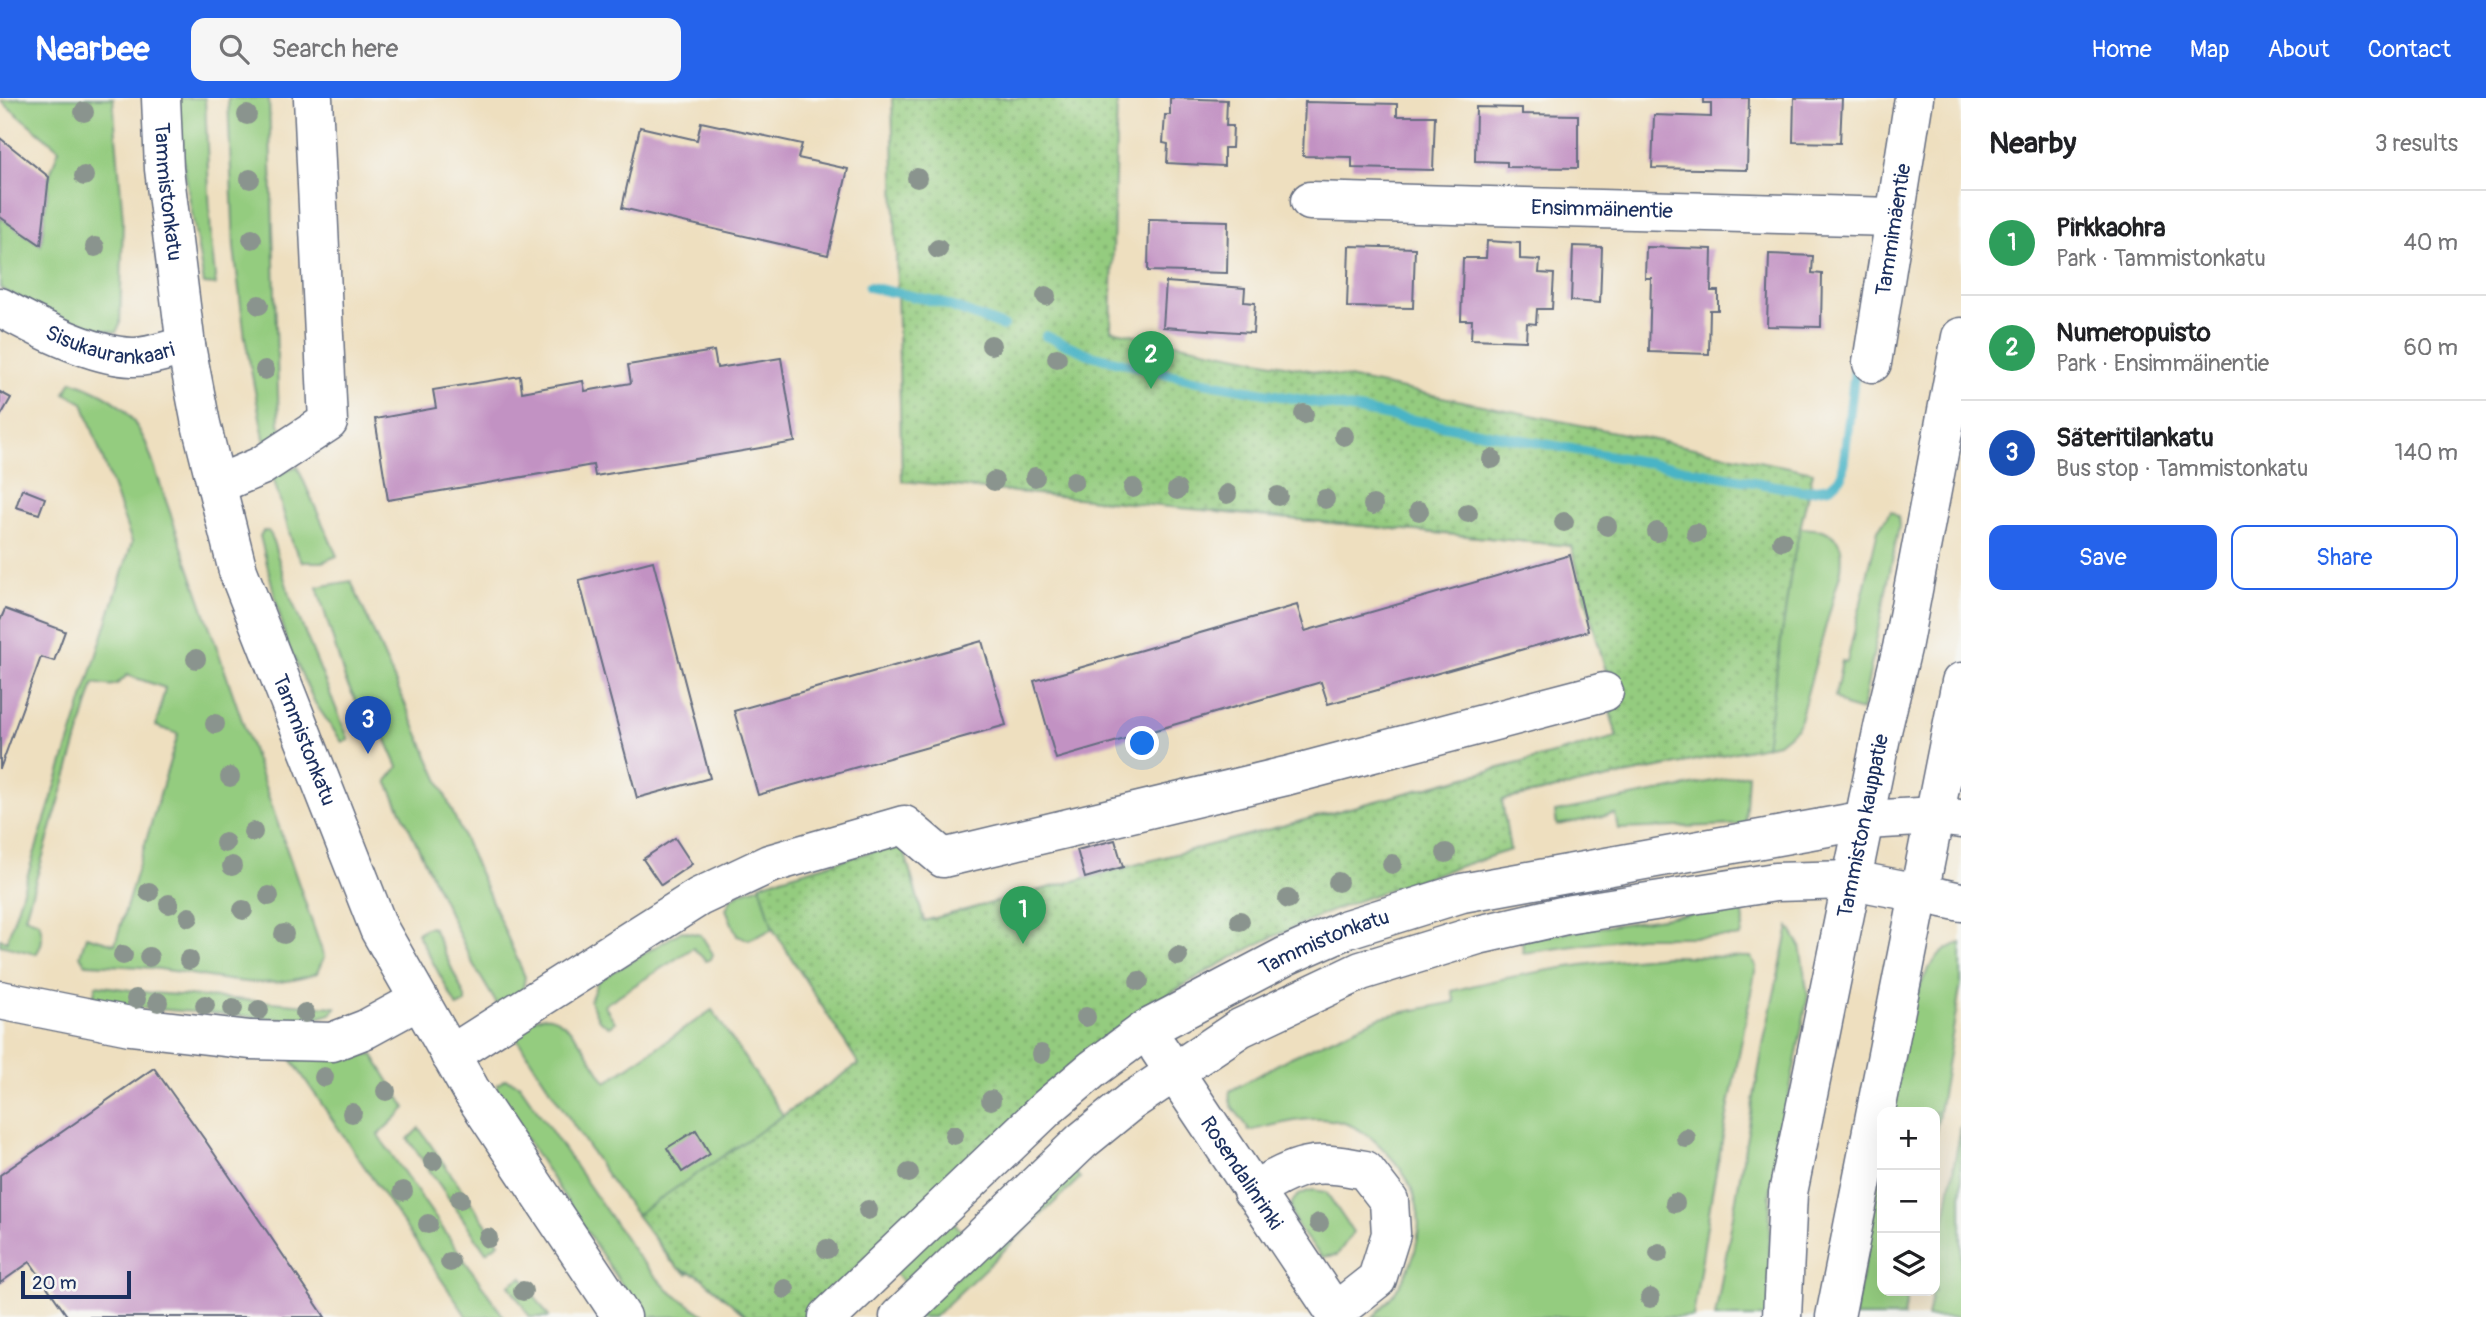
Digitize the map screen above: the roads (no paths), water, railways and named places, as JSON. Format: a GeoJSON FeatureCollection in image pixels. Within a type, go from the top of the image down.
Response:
{"type":"FeatureCollection","features":[{"type":"Feature","properties":{"kind":"main road","name":"Tammistonkatu"},"geometry":{"type":"LineString","coordinates":[[161,98],[164,169],[186,346],[238,571],[379,929],[450,1055],[576,1252],[622,1317]]}},
{"type":"Feature","properties":{"kind":"main road"},"geometry":{"type":"LineString","coordinates":[[216,485],[261,466],[328,422],[313,98]]}},
{"type":"Feature","properties":{"kind":"main road","name":"Tammimäentie"},"geometry":{"type":"LineString","coordinates":[[1872,363],[1893,217],[1914,98]]}},
{"type":"Feature","properties":{"kind":"main road","name":"Ensimmäinentie"},"geometry":{"type":"LineString","coordinates":[[1310,201],[1893,217]]}},
{"type":"Feature","properties":{"kind":"main road","name":"Sisukaurankaari"},"geometry":{"type":"LineString","coordinates":[[0,307],[74,343],[134,358],[186,346]]}},
{"type":"Feature","properties":{"kind":"main road","name":"Tammiston kauppatie"},"geometry":{"type":"LineString","coordinates":[[1782,1317],[1788,1193],[1883,727],[1902,648],[1961,337]]}},
{"type":"Feature","properties":{"kind":"main road"},"geometry":{"type":"LineString","coordinates":[[1835,1317],[1919,893],[1948,818],[1961,682]]}},
{"type":"Feature","properties":{"kind":"main road"},"geometry":{"type":"LineString","coordinates":[[450,1055],[699,897],[769,864],[904,825],[943,858],[1286,776],[1604,692]]}},
{"type":"Feature","properties":{"kind":"main road","name":"Tammistonkatu"},"geometry":{"type":"LineString","coordinates":[[828,1317],[1048,1107],[1147,1029],[1231,982],[1347,929],[1462,893],[1866,820],[1948,818]]}},
{"type":"Feature","properties":{"kind":"main road","name":"Tammistonkatu"},"geometry":{"type":"LineString","coordinates":[[899,1317],[1082,1141],[1173,1071],[1240,1028],[1361,971],[1478,935],[1566,915],[1789,881],[1852,880],[1961,902]]}},
{"type":"Feature","properties":{"kind":"main road"},"geometry":{"type":"LineString","coordinates":[[0,1000],[130,1026],[250,1040],[332,1042],[366,1030],[419,1000]]}},
{"type":"Feature","properties":{"kind":"main road","name":"Rosendalinrinki"},"geometry":{"type":"LineString","coordinates":[[1147,1029],[1252,1191],[1337,1315]]}},
{"type":"Feature","properties":{"kind":"main road"},"geometry":{"type":"LineString","coordinates":[[1252,1191],[1296,1166],[1326,1162],[1365,1170],[1389,1201],[1391,1234],[1377,1279],[1337,1315]]}},
{"type":"Feature","properties":{"kind":"waterway"},"geometry":{"type":"LineString","coordinates":[[869,287],[939,302],[1003,326]]}},
{"type":"Feature","properties":{"kind":"waterway"},"geometry":{"type":"LineString","coordinates":[[1046,336],[1091,355],[1193,380],[1803,491],[1830,487],[1842,476],[1856,361]]}},
{"type":"Feature","properties":{"kind":"place","name":"Numeropuisto"},"geometry":{"type":"Point","coordinates":[1151,389]}},
{"type":"Feature","properties":{"kind":"place","name":"Säteritilankatu"},"geometry":{"type":"Point","coordinates":[368,754]}},
{"type":"Feature","properties":{"kind":"place","name":"Pirkkaohra"},"geometry":{"type":"Point","coordinates":[1023,944]}}]}
